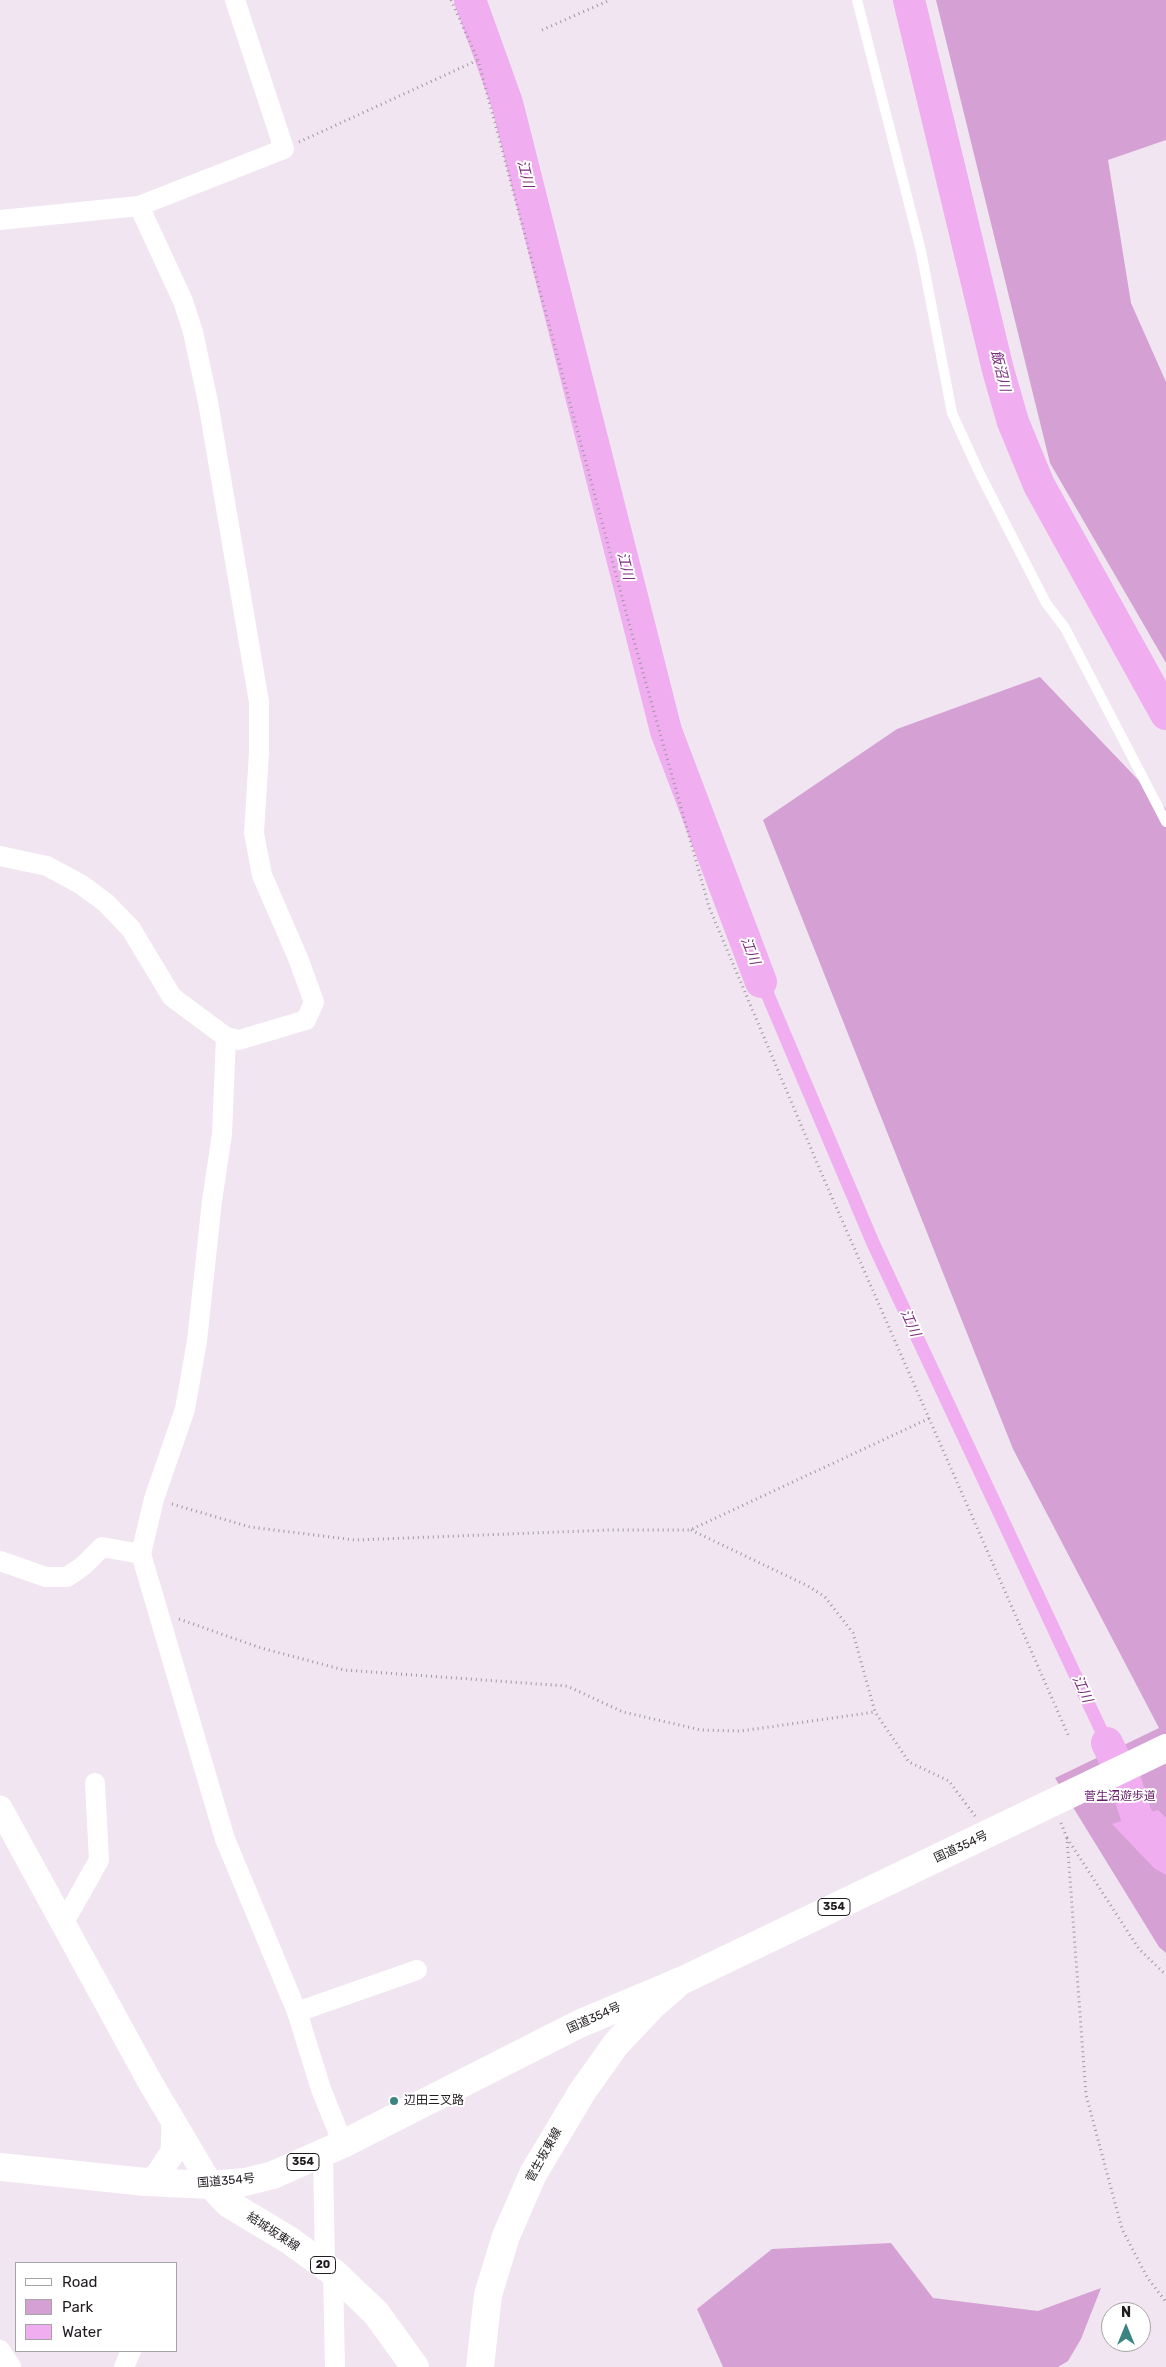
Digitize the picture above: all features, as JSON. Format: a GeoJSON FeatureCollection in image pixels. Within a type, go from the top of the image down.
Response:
{"type":"FeatureCollection","features":[{"type":"Feature","properties":{"kind":"main road","name":"国道354号"},"geometry":{"type":"LineString","coordinates":[[0,2168],[146,2182],[211,2185],[245,2182],[273,2175],[333,2148],[571,2028],[681,1981],[1158,1752]]}},
{"type":"Feature","properties":{"kind":"main road","name":"菅生坂東線"},"geometry":{"type":"LineString","coordinates":[[480,2367],[488,2295],[506,2236],[533,2174],[573,2106],[616,2044],[652,2006],[681,1981]]}},
{"type":"Feature","properties":{"kind":"main road","name":"結城坂東線"},"geometry":{"type":"LineString","coordinates":[[211,2185],[229,2204],[288,2240],[329,2270],[376,2313],[415,2367]]}},
{"type":"Feature","properties":{"kind":"street"},"geometry":{"type":"LineString","coordinates":[[0,220],[139,206],[284,149],[235,0]]}},
{"type":"Feature","properties":{"kind":"street"},"geometry":{"type":"LineString","coordinates":[[0,856],[47,866],[82,885],[106,903],[131,930],[172,997],[226,1037],[239,1040],[306,1020],[314,1002],[298,958],[262,875],[254,833],[259,753],[259,702],[210,412],[193,332],[183,301],[139,206]]}},
{"type":"Feature","properties":{"kind":"street"},"geometry":{"type":"LineString","coordinates":[[226,1037],[222,1134],[212,1201],[197,1342],[185,1409],[154,1499],[142,1554],[225,1839],[297,2012],[321,2089],[333,2148],[329,2270],[335,2367]]}},
{"type":"Feature","properties":{"kind":"street"},"geometry":{"type":"LineString","coordinates":[[0,1560],[46,1577],[67,1577],[84,1566],[102,1547],[142,1554]]}},
{"type":"Feature","properties":{"kind":"street"},"geometry":{"type":"LineString","coordinates":[[63,1924],[98,1860],[95,1783]]}},
{"type":"Feature","properties":{"kind":"street"},"geometry":{"type":"LineString","coordinates":[[0,1808],[174,2124],[211,2185]]}},
{"type":"Feature","properties":{"kind":"street"},"geometry":{"type":"LineString","coordinates":[[297,2012],[417,1970]]}},
{"type":"Feature","properties":{"kind":"street"},"geometry":{"type":"LineString","coordinates":[[146,2182],[156,2176],[173,2152],[174,2124]]}},
{"type":"Feature","properties":{"kind":"street"},"geometry":{"type":"LineString","coordinates":[[0,2350],[11,2367]]}},
{"type":"Feature","properties":{"kind":"street"},"geometry":{"type":"LineString","coordinates":[[124,2367],[131,2352]]}},
{"type":"Feature","properties":{"kind":"lane"},"geometry":{"type":"LineString","coordinates":[[857,0],[921,251],[952,413],[979,472],[1046,603],[1065,628],[1166,822]]}},
{"type":"Feature","properties":{"kind":"path"},"geometry":{"type":"LineString","coordinates":[[451,0],[478,60],[626,613],[708,907],[827,1186],[1069,1737]]}},
{"type":"Feature","properties":{"kind":"path"},"geometry":{"type":"LineString","coordinates":[[542,30],[610,0]]}},
{"type":"Feature","properties":{"kind":"path"},"geometry":{"type":"LineString","coordinates":[[284,149],[478,60]]}},
{"type":"Feature","properties":{"kind":"path"},"geometry":{"type":"LineString","coordinates":[[154,1499],[250,1527],[355,1540],[610,1530],[690,1530],[930,1418]]}},
{"type":"Feature","properties":{"kind":"path"},"geometry":{"type":"LineString","coordinates":[[690,1530],[808,1586],[826,1597],[853,1633],[875,1712],[909,1762],[950,1781],[988,1834]]}},
{"type":"Feature","properties":{"kind":"path"},"geometry":{"type":"LineString","coordinates":[[159,1612],[261,1648],[344,1670],[567,1686],[623,1712],[702,1730],[741,1731],[875,1712]]}},
{"type":"Feature","properties":{"kind":"path"},"geometry":{"type":"LineString","coordinates":[[1053,1802],[1067,1838],[1139,1949],[1166,1975]]}},
{"type":"Feature","properties":{"kind":"path"},"geometry":{"type":"LineString","coordinates":[[1067,1838],[1086,2095],[1122,2229],[1146,2278],[1166,2302]]}},
{"type":"Feature","properties":{"kind":"green space"},"geometry":{"type":"Polygon","coordinates":[[[936,0],[1166,0],[1166,140],[1108,160],[1131,303],[1166,382],[1166,663],[1050,463],[936,0]]]}},
{"type":"Feature","properties":{"kind":"green space","name":"菅生沼遊歩道"},"geometry":{"type":"Polygon","coordinates":[[[1040,677],[1166,809],[1166,1953],[1159,1947],[1055,1778],[1159,1728],[1013,1449],[763,820],[897,729],[1040,677]]]}},
{"type":"Feature","properties":{"kind":"green space"},"geometry":{"type":"Polygon","coordinates":[[[891,2243],[933,2298],[1038,2311],[1101,2288],[1081,2339],[1068,2361],[1058,2367],[723,2367],[697,2309],[772,2249],[891,2243]]]}},
{"type":"Feature","properties":{"kind":"water"},"geometry":{"type":"Polygon","coordinates":[[[751,938],[879,1240],[1132,1781],[1120,1786],[867,1246],[738,942],[751,938]]]}},
{"type":"Feature","properties":{"kind":"water"},"geometry":{"type":"Polygon","coordinates":[[[1158,1810],[1166,1818],[1166,1875],[1154,1868],[1112,1824],[1158,1810]]]}},
{"type":"Feature","properties":{"kind":"waterway","name":"江川"},"geometry":{"type":"LineString","coordinates":[[470,0],[507,103],[666,731],[761,982]]}},
{"type":"Feature","properties":{"kind":"waterway","name":"飯沼川"},"geometry":{"type":"LineString","coordinates":[[909,0],[998,370],[1013,422],[1039,485],[1166,714]]}},
{"type":"Feature","properties":{"kind":"waterway","name":"江川"},"geometry":{"type":"LineString","coordinates":[[1107,1743],[1126,1783],[1137,1818],[1166,1849]]}},
{"type":"Feature","properties":{"kind":"place","name":"辺田三叉路"},"geometry":{"type":"Point","coordinates":[394,2101]}}]}
